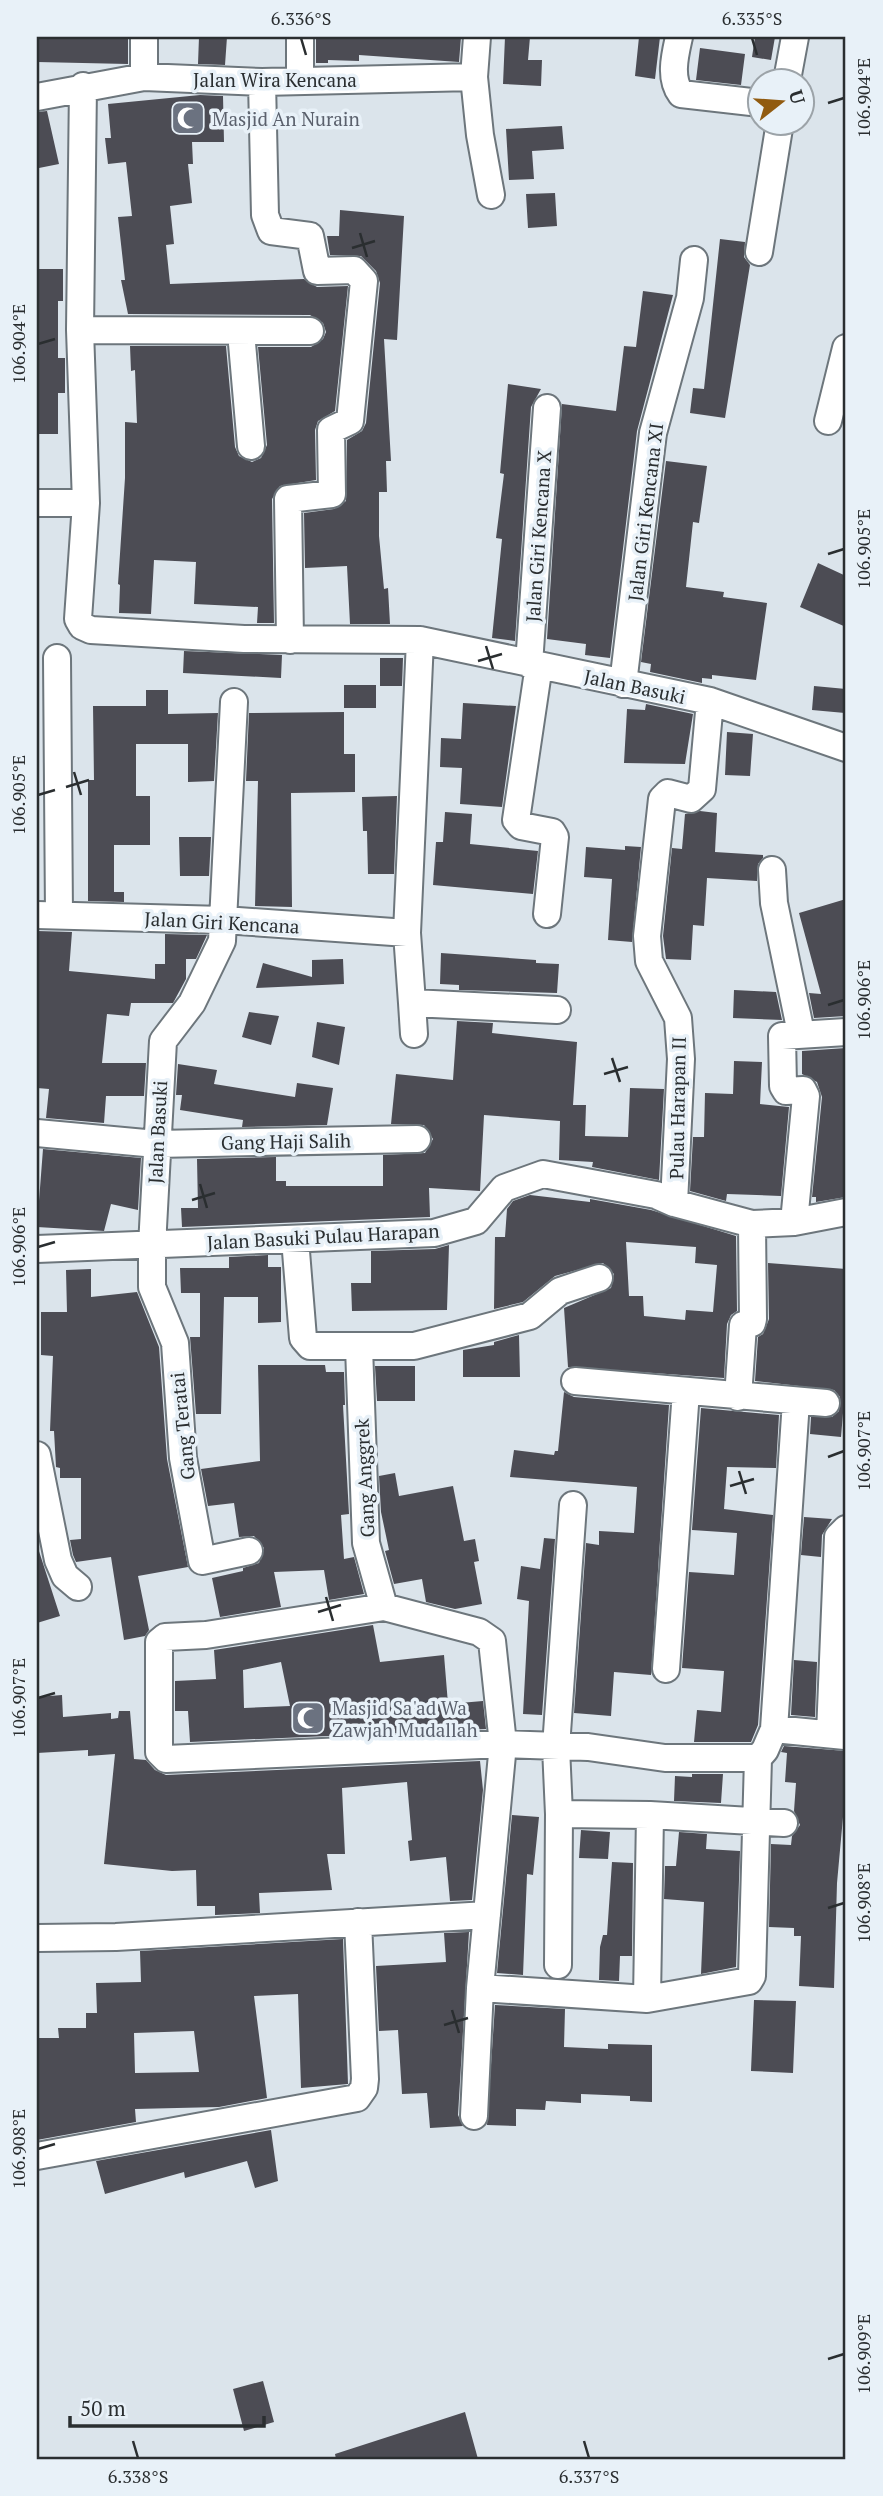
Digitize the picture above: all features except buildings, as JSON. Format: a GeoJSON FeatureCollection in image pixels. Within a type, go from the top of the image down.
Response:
{"type":"FeatureCollection","features":[{"type":"Feature","properties":{"kind":"street"},"geometry":{"type":"LineString","coordinates":[[144,37],[144,76]]}},
{"type":"Feature","properties":{"kind":"street"},"geometry":{"type":"LineString","coordinates":[[300,37],[300,80]]}},
{"type":"Feature","properties":{"kind":"street"},"geometry":{"type":"LineString","coordinates":[[477,37],[474,77],[480,135],[491,195]]}},
{"type":"Feature","properties":{"kind":"street"},"geometry":{"type":"LineString","coordinates":[[679,37],[674,59],[675,86],[681,94],[746,101]]}},
{"type":"Feature","properties":{"kind":"street"},"geometry":{"type":"LineString","coordinates":[[790,66],[795,37]]}},
{"type":"Feature","properties":{"kind":"street","name":"Jalan Wira Kencana"},"geometry":{"type":"LineString","coordinates":[[37,97],[144,76],[262,82],[474,77]]}},
{"type":"Feature","properties":{"kind":"street"},"geometry":{"type":"LineString","coordinates":[[262,82],[265,215],[271,231],[310,236],[317,271],[354,270],[364,281],[350,421],[331,430],[332,494],[288,499],[290,640]]}},
{"type":"Feature","properties":{"kind":"street"},"geometry":{"type":"LineString","coordinates":[[37,503],[86,503],[80,330],[83,86]]}},
{"type":"Feature","properties":{"kind":"street"},"geometry":{"type":"LineString","coordinates":[[759,252],[778,136]]}},
{"type":"Feature","properties":{"kind":"street","name":"Jalan Giri Kencana XI"},"geometry":{"type":"LineString","coordinates":[[624,684],[653,433],[690,298],[694,260]]}},
{"type":"Feature","properties":{"kind":"street"},"geometry":{"type":"LineString","coordinates":[[80,330],[310,331]]}},
{"type":"Feature","properties":{"kind":"street"},"geometry":{"type":"LineString","coordinates":[[241,332],[251,446]]}},
{"type":"Feature","properties":{"kind":"street"},"geometry":{"type":"LineString","coordinates":[[828,421],[846,348]]}},
{"type":"Feature","properties":{"kind":"street","name":"Jalan Giri Kencana X"},"geometry":{"type":"LineString","coordinates":[[547,408],[534,664],[516,820],[521,826],[552,832],[555,837],[547,914]]}},
{"type":"Feature","properties":{"kind":"street","name":"Jalan Basuki"},"geometry":{"type":"LineString","coordinates":[[86,503],[78,619],[82,626],[91,630],[290,640],[420,640],[710,701],[846,748]]}},
{"type":"Feature","properties":{"kind":"street"},"geometry":{"type":"LineString","coordinates":[[414,1034],[407,933],[420,640]]}},
{"type":"Feature","properties":{"kind":"street"},"geometry":{"type":"LineString","coordinates":[[48,915],[58,658]]}},
{"type":"Feature","properties":{"kind":"street","name":"Pulau Harapan II"},"geometry":{"type":"LineString","coordinates":[[674,1203],[681,1059],[678,1018],[649,961],[648,936],[662,799],[668,793],[691,799],[702,789],[710,701]]}},
{"type":"Feature","properties":{"kind":"street","name":"Jalan Basuki"},"geometry":{"type":"LineString","coordinates":[[152,1246],[163,1041],[192,1003],[222,942],[234,702]]}},
{"type":"Feature","properties":{"kind":"street"},"geometry":{"type":"LineString","coordinates":[[772,870],[774,903],[801,1032]]}},
{"type":"Feature","properties":{"kind":"street","name":"Jalan Giri Kencana"},"geometry":{"type":"LineString","coordinates":[[48,915],[224,920],[407,933]]}},
{"type":"Feature","properties":{"kind":"street"},"geometry":{"type":"LineString","coordinates":[[412,1003],[556,1010]]}},
{"type":"Feature","properties":{"kind":"street"},"geometry":{"type":"LineString","coordinates":[[794,1222],[806,1096],[803,1090],[786,1091],[783,1086],[782,1038],[785,1034],[801,1032],[846,1032]]}},
{"type":"Feature","properties":{"kind":"street","name":"Gang Haji Salih"},"geometry":{"type":"LineString","coordinates":[[37,1132],[156,1144],[417,1139]]}},
{"type":"Feature","properties":{"kind":"street","name":"Jalan Basuki Pulau Harapan"},"geometry":{"type":"LineString","coordinates":[[152,1246],[434,1233],[475,1221],[504,1188],[543,1174],[656,1195],[674,1203],[752,1224],[794,1222],[846,1212]]}},
{"type":"Feature","properties":{"kind":"street"},"geometry":{"type":"LineString","coordinates":[[738,1397],[743,1325],[752,1323],[754,1319],[752,1224]]}},
{"type":"Feature","properties":{"kind":"street"},"geometry":{"type":"LineString","coordinates":[[295,1239],[303,1338],[310,1346],[414,1346],[530,1317],[560,1291],[599,1278]]}},
{"type":"Feature","properties":{"kind":"street"},"geometry":{"type":"LineString","coordinates":[[37,1248],[152,1246]]}},
{"type":"Feature","properties":{"kind":"street","name":"Gang Teratai"},"geometry":{"type":"LineString","coordinates":[[152,1246],[152,1287],[175,1343],[183,1458],[202,1561],[249,1550]]}},
{"type":"Feature","properties":{"kind":"street","name":"Gang Anggrek"},"geometry":{"type":"LineString","coordinates":[[359,1347],[366,1543],[384,1607]]}},
{"type":"Feature","properties":{"kind":"street"},"geometry":{"type":"LineString","coordinates":[[575,1381],[826,1403]]}},
{"type":"Feature","properties":{"kind":"street"},"geometry":{"type":"LineString","coordinates":[[666,1669],[687,1391]]}},
{"type":"Feature","properties":{"kind":"street"},"geometry":{"type":"LineString","coordinates":[[480,1988],[647,1999],[744,1983],[752,1976],[758,1758],[765,1750],[774,1728],[796,1401]]}},
{"type":"Feature","properties":{"kind":"street"},"geometry":{"type":"LineString","coordinates":[[37,1455],[45,1547],[65,1576],[78,1587]]}},
{"type":"Feature","properties":{"kind":"street"},"geometry":{"type":"LineString","coordinates":[[558,1965],[559,1814],[556,1747],[573,1505]]}},
{"type":"Feature","properties":{"kind":"street"},"geometry":{"type":"LineString","coordinates":[[774,1728],[838,1735],[838,1537],[841,1531],[846,1529]]}},
{"type":"Feature","properties":{"kind":"street"},"geometry":{"type":"LineString","coordinates":[[474,2116],[480,1988],[503,1744],[495,1653],[488,1636],[384,1607],[206,1635],[165,1637],[159,1642],[156,1651],[159,1752],[162,1757],[172,1760],[503,1744],[588,1747],[664,1758],[758,1758]]}},
{"type":"Feature","properties":{"kind":"street"},"geometry":{"type":"LineString","coordinates":[[559,1814],[650,1815],[755,1824],[784,1823]]}},
{"type":"Feature","properties":{"kind":"street"},"geometry":{"type":"LineString","coordinates":[[647,1999],[650,1815]]}},
{"type":"Feature","properties":{"kind":"street"},"geometry":{"type":"LineString","coordinates":[[37,1938],[116,1937],[488,1915]]}},
{"type":"Feature","properties":{"kind":"street"},"geometry":{"type":"LineString","coordinates":[[37,2156],[357,2098],[364,2088],[365,2079],[358,1922]]}},
{"type":"Feature","properties":{"kind":"place","name":"Masjid An Nurain"},"geometry":{"type":"Point","coordinates":[188,118]}},
{"type":"Feature","properties":{"kind":"place","name":"Masjid Sa'ad Wa Zawjah Mudallah"},"geometry":{"type":"Point","coordinates":[308,1718]}}]}
